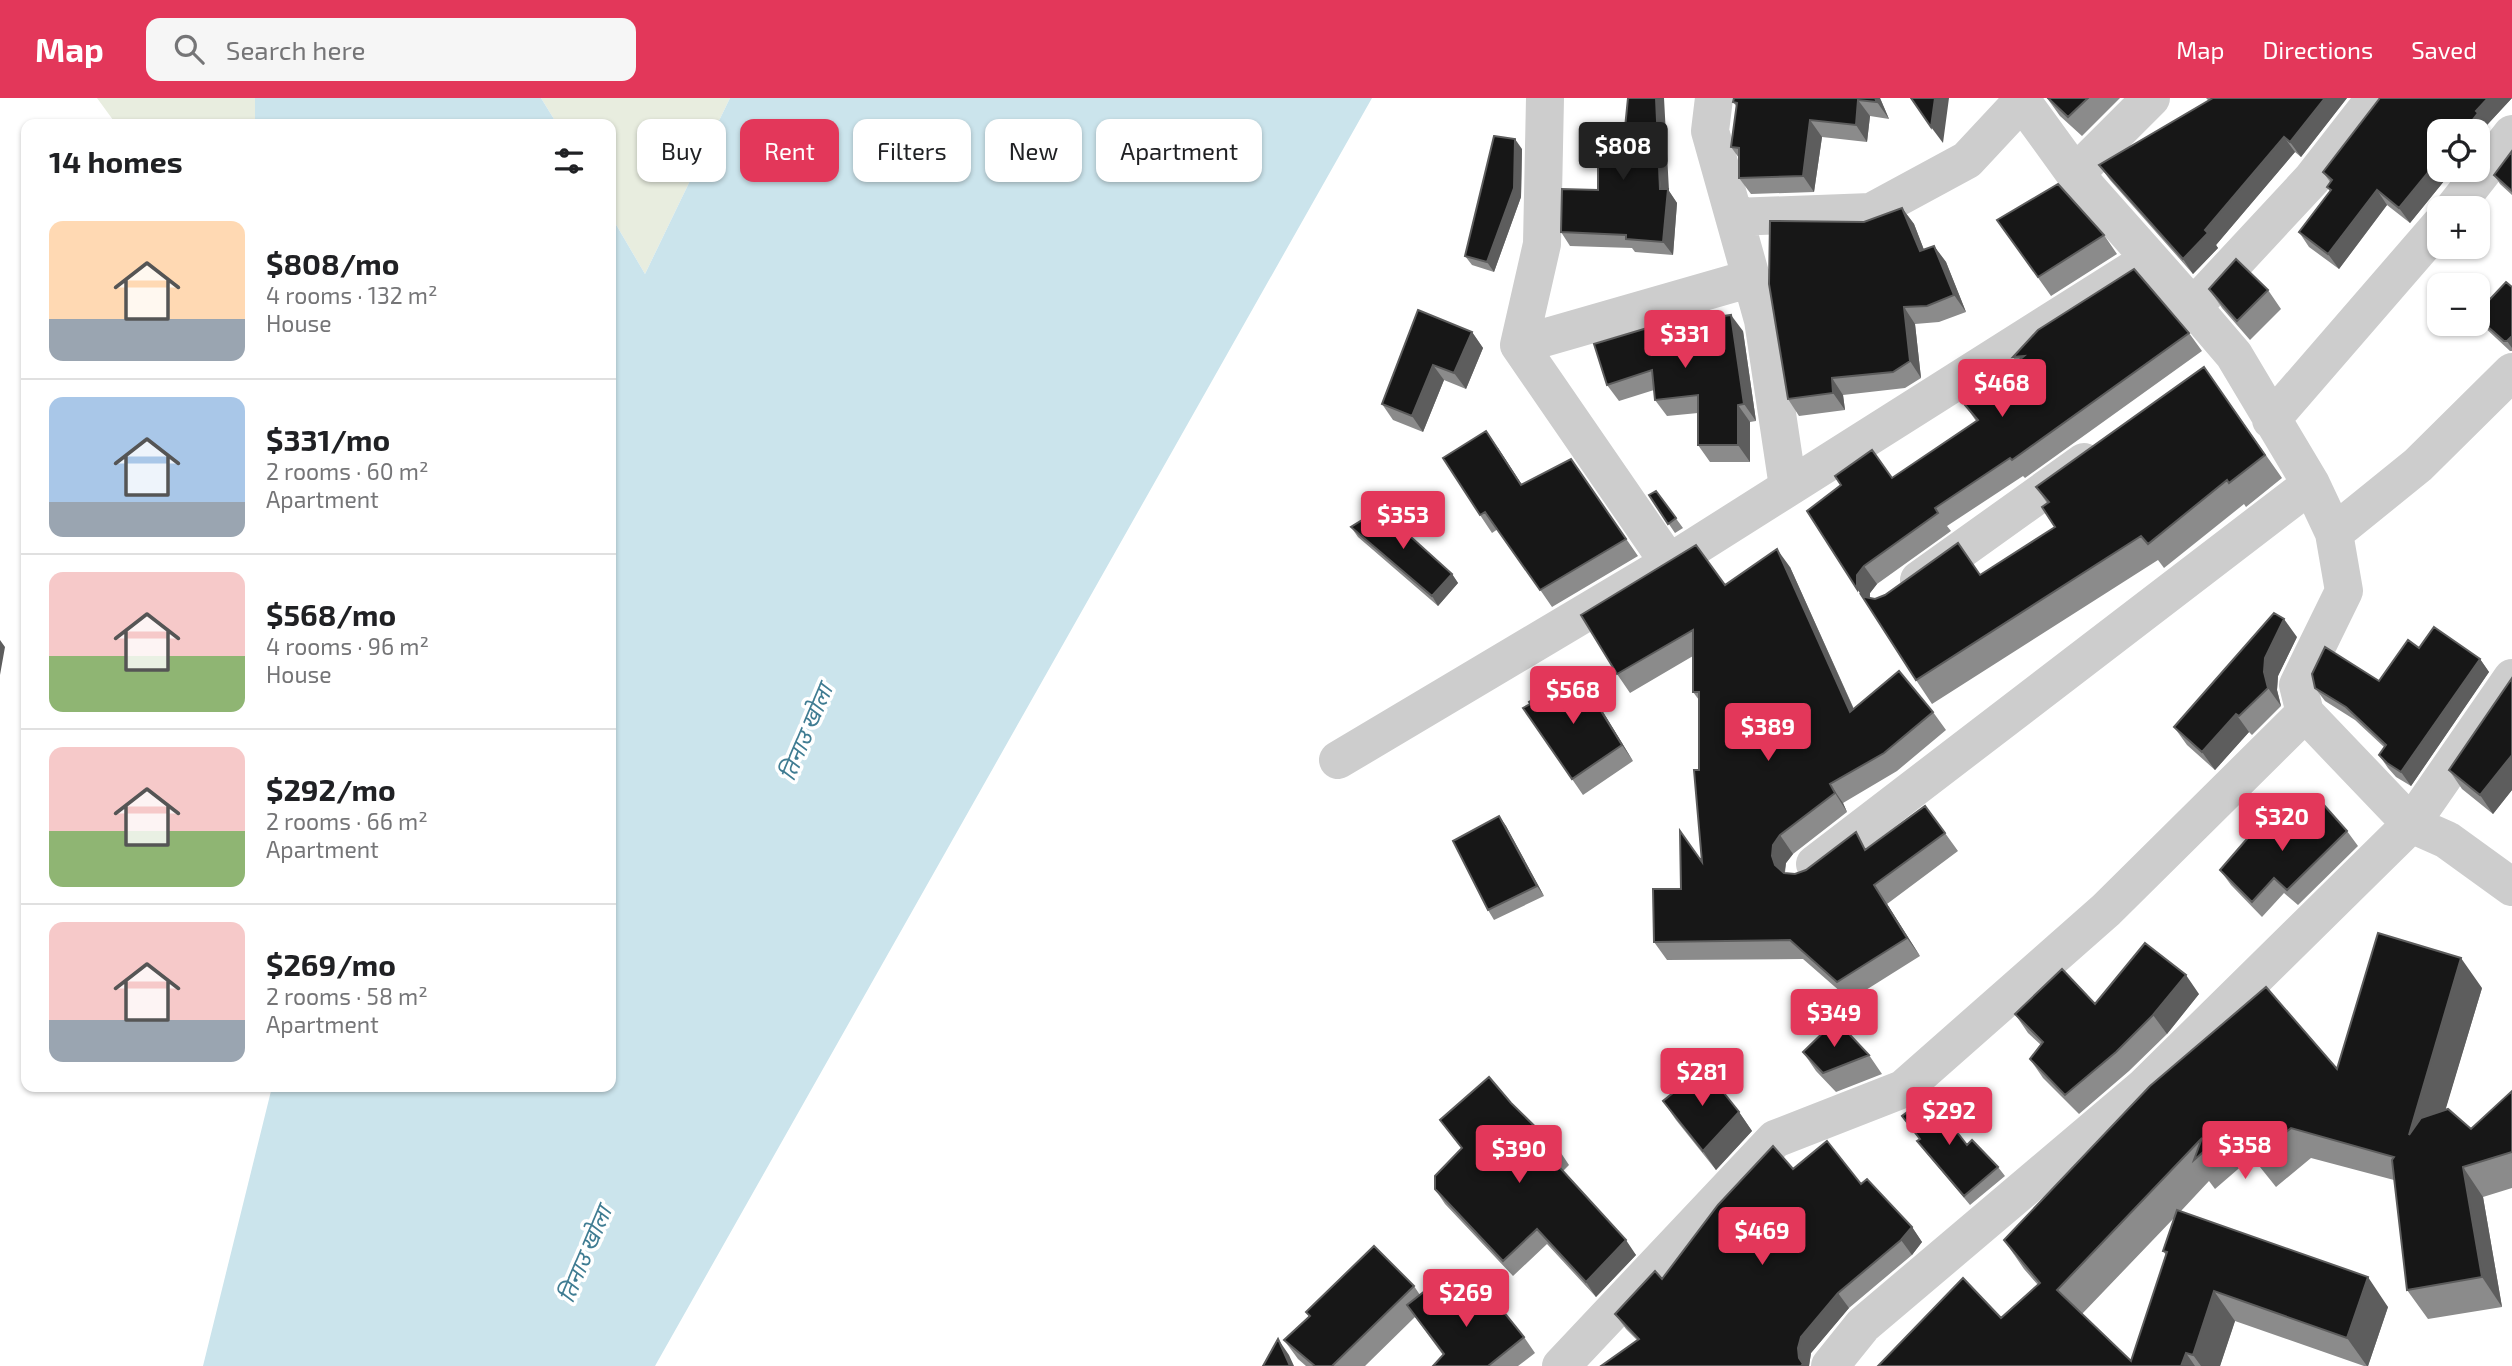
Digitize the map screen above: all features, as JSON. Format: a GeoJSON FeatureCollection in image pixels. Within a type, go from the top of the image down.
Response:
{"type":"FeatureCollection","features":[{"type":"Feature","properties":{"kind":"street"},"geometry":{"type":"LineString","coordinates":[[1545,98],[1542,244],[1519,345],[1669,563]]}},
{"type":"Feature","properties":{"kind":"street"},"geometry":{"type":"LineString","coordinates":[[1714,98],[1710,131],[1763,320],[1788,488]]}},
{"type":"Feature","properties":{"kind":"street"},"geometry":{"type":"LineString","coordinates":[[2075,174],[2151,98]]}},
{"type":"Feature","properties":{"kind":"street"},"geometry":{"type":"LineString","coordinates":[[2193,307],[2312,179],[2375,98]]}},
{"type":"Feature","properties":{"kind":"street"},"geometry":{"type":"LineString","coordinates":[[1734,217],[1871,212],[1967,160],[2022,99],[2075,174],[2234,355],[2311,484],[2334,533],[2344,591],[2298,685],[2305,713],[2411,824],[2447,840],[2512,887]]}},
{"type":"Feature","properties":{"kind":"street"},"geometry":{"type":"LineString","coordinates":[[2463,196],[2512,134]]}},
{"type":"Feature","properties":{"kind":"street"},"geometry":{"type":"LineString","coordinates":[[2271,420],[2427,240]]}},
{"type":"Feature","properties":{"kind":"street"},"geometry":{"type":"LineString","coordinates":[[1339,760],[1669,563],[2150,259]]}},
{"type":"Feature","properties":{"kind":"street"},"geometry":{"type":"LineString","coordinates":[[1519,345],[1752,278]]}},
{"type":"Feature","properties":{"kind":"street"},"geometry":{"type":"LineString","coordinates":[[2201,379],[2234,355]]}},
{"type":"Feature","properties":{"kind":"street"},"geometry":{"type":"LineString","coordinates":[[2334,533],[2418,465],[2512,372]]}},
{"type":"Feature","properties":{"kind":"street"},"geometry":{"type":"LineString","coordinates":[[1890,601],[2112,443]]}},
{"type":"Feature","properties":{"kind":"street"},"geometry":{"type":"LineString","coordinates":[[1806,871],[2311,484]]}},
{"type":"Feature","properties":{"kind":"street"},"geometry":{"type":"LineString","coordinates":[[1830,1366],[1863,1325],[2144,1087],[2411,824],[2512,678]]}},
{"type":"Feature","properties":{"kind":"street"},"geometry":{"type":"LineString","coordinates":[[1561,1366],[1775,1139],[1903,1089],[2106,910],[2305,713]]}},
{"type":"Feature","properties":{"kind":"shaded area"},"geometry":{"type":"Polygon","coordinates":[[[97,98],[255,98],[255,119],[112,119],[97,98]]]}},
{"type":"Feature","properties":{"kind":"shaded area"},"geometry":{"type":"Polygon","coordinates":[[[541,98],[730,98],[720,119],[637,119],[637,182],[689,182],[645,274],[616,225],[616,119],[554,119],[541,98]]]}},
{"type":"Feature","properties":{"kind":"water"},"geometry":{"type":"Polygon","coordinates":[[[255,98],[541,98],[554,119],[255,119],[255,98]]]}},
{"type":"Feature","properties":{"kind":"water","name":"तिनाउ खोला"},"geometry":{"type":"Polygon","coordinates":[[[730,98],[1372,98],[655,1366],[203,1366],[271,1092],[616,1092],[616,225],[645,274],[689,182],[726,182],[726,119],[720,119],[730,98]]]}},
{"type":"Feature","properties":{"kind":"building"},"geometry":{"type":"Polygon","coordinates":[[[1628,98],[1656,98],[1660,189],[1668,189],[1663,242],[1626,239],[1626,235],[1561,232],[1562,189],[1598,190],[1598,128],[1625,128],[1628,98]]]}},
{"type":"Feature","properties":{"kind":"building"},"geometry":{"type":"Polygon","coordinates":[[[1734,98],[1875,98],[1877,102],[1858,100],[1856,125],[1810,120],[1803,176],[1739,178],[1739,148],[1731,147],[1737,103],[1733,102],[1734,98]]]}},
{"type":"Feature","properties":{"kind":"building"},"geometry":{"type":"Polygon","coordinates":[[[1911,98],[1935,98],[1931,127],[1911,98]]]}},
{"type":"Feature","properties":{"kind":"building"},"geometry":{"type":"Polygon","coordinates":[[[2048,98],[2088,98],[2068,117],[2048,98]]]}},
{"type":"Feature","properties":{"kind":"building"},"geometry":{"type":"Polygon","coordinates":[[[2213,98],[2325,98],[2290,142],[2284,137],[2205,230],[2208,233],[2183,259],[2099,165],[2213,98]]]}},
{"type":"Feature","properties":{"kind":"building"},"geometry":{"type":"Polygon","coordinates":[[[2380,98],[2488,98],[2476,111],[2478,113],[2473,119],[2427,119],[2427,174],[2399,208],[2377,190],[2328,254],[2299,232],[2331,190],[2327,187],[2332,180],[2323,172],[2380,98]]]}},
{"type":"Feature","properties":{"kind":"building"},"geometry":{"type":"Polygon","coordinates":[[[1494,136],[1515,139],[1514,188],[1487,262],[1465,256],[1494,136]]]}},
{"type":"Feature","properties":{"kind":"building"},"geometry":{"type":"Polygon","coordinates":[[[2512,151],[2512,191],[2494,175],[2512,151]]]}},
{"type":"Feature","properties":{"kind":"building"},"geometry":{"type":"Polygon","coordinates":[[[2058,184],[2104,235],[2038,277],[1997,220],[2058,184]]]}},
{"type":"Feature","properties":{"kind":"building"},"geometry":{"type":"Polygon","coordinates":[[[1902,208],[1920,251],[1934,246],[1954,295],[1927,306],[1904,307],[1910,361],[1893,372],[1832,378],[1833,393],[1788,399],[1769,284],[1770,221],[1864,222],[1902,208]]]}},
{"type":"Feature","properties":{"kind":"building"},"geometry":{"type":"Polygon","coordinates":[[[2236,259],[2268,290],[2237,321],[2209,289],[2236,259]]]}},
{"type":"Feature","properties":{"kind":"building"},"geometry":{"type":"Polygon","coordinates":[[[2134,269],[2189,333],[2012,460],[2010,458],[1935,508],[1938,513],[1864,566],[1857,575],[1857,589],[1807,511],[1841,485],[1835,476],[1872,450],[1892,478],[1978,420],[1965,405],[2024,356],[2013,357],[2038,330],[2134,269]]]}},
{"type":"Feature","properties":{"kind":"building"},"geometry":{"type":"Polygon","coordinates":[[[2506,282],[2512,287],[2512,336],[2507,341],[2490,329],[2490,299],[2506,282]]]}},
{"type":"Feature","properties":{"kind":"building"},"geometry":{"type":"Polygon","coordinates":[[[1418,310],[1472,332],[1454,373],[1433,365],[1412,416],[1382,404],[1418,310]]]}},
{"type":"Feature","properties":{"kind":"building"},"geometry":{"type":"Polygon","coordinates":[[[1731,315],[1744,404],[1738,405],[1738,445],[1698,445],[1698,395],[1655,400],[1652,370],[1607,385],[1594,344],[1654,326],[1731,315]]]}},
{"type":"Feature","properties":{"kind":"building"},"geometry":{"type":"Polygon","coordinates":[[[2204,367],[2265,455],[2229,483],[2227,480],[2148,544],[2141,536],[1916,680],[1860,593],[1875,599],[1885,595],[1958,543],[1980,575],[2055,527],[2042,507],[2049,502],[2036,487],[2204,367]]]}},
{"type":"Feature","properties":{"kind":"building"},"geometry":{"type":"Polygon","coordinates":[[[1486,431],[1521,485],[1571,459],[1626,539],[1540,590],[1485,512],[1480,515],[1443,458],[1486,431]]]}},
{"type":"Feature","properties":{"kind":"building"},"geometry":{"type":"Polygon","coordinates":[[[1656,491],[1676,518],[1668,524],[1649,495],[1656,491]]]}},
{"type":"Feature","properties":{"kind":"building"},"geometry":{"type":"Polygon","coordinates":[[[1380,509],[1452,574],[1432,596],[1351,527],[1380,509]]]}},
{"type":"Feature","properties":{"kind":"building"},"geometry":{"type":"Polygon","coordinates":[[[1696,545],[1725,585],[1777,549],[1850,712],[1899,671],[1933,712],[1884,753],[1830,784],[1835,793],[1780,835],[1773,845],[1775,865],[1784,873],[1795,874],[1806,870],[1856,832],[1865,850],[1925,806],[1945,833],[1874,885],[1907,938],[1837,982],[1790,940],[1654,942],[1653,889],[1681,889],[1680,831],[1702,862],[1694,770],[1699,770],[1699,692],[1693,692],[1693,630],[1617,674],[1581,615],[1696,545]]]}},
{"type":"Feature","properties":{"kind":"building"},"geometry":{"type":"Polygon","coordinates":[[[2274,613],[2284,619],[2265,658],[2264,672],[2268,688],[2239,716],[2236,714],[2202,752],[2174,727],[2274,613]]]}},
{"type":"Feature","properties":{"kind":"building"},"geometry":{"type":"Polygon","coordinates":[[[2434,627],[2480,659],[2401,772],[2379,755],[2386,745],[2346,707],[2315,688],[2312,674],[2325,647],[2379,681],[2408,640],[2419,648],[2434,627]]]}},
{"type":"Feature","properties":{"kind":"building"},"geometry":{"type":"Polygon","coordinates":[[[1578,674],[1622,745],[1572,779],[1523,708],[1578,674]]]}},
{"type":"Feature","properties":{"kind":"building"},"geometry":{"type":"Polygon","coordinates":[[[2512,678],[2512,755],[2480,795],[2449,770],[2512,678]]]}},
{"type":"Feature","properties":{"kind":"building"},"geometry":{"type":"Polygon","coordinates":[[[2323,804],[2347,831],[2287,890],[2274,878],[2252,902],[2220,870],[2265,818],[2287,837],[2323,804]]]}},
{"type":"Feature","properties":{"kind":"building"},"geometry":{"type":"Polygon","coordinates":[[[1499,816],[1537,886],[1488,910],[1453,841],[1499,816]]]}},
{"type":"Feature","properties":{"kind":"building"},"geometry":{"type":"Polygon","coordinates":[[[2378,933],[2461,958],[2409,1135],[2421,1118],[2448,1109],[2471,1129],[2512,1091],[2512,1152],[2463,1167],[2482,1277],[2407,1290],[2392,1160],[2394,1157],[2291,1128],[2255,1158],[2231,1128],[2194,1160],[2202,1138],[2057,1290],[2131,1361],[2167,1252],[2163,1251],[2177,1210],[2368,1277],[2347,1338],[2214,1291],[2193,1355],[2186,1353],[2181,1366],[1878,1366],[1963,1278],[2001,1318],[2040,1283],[2004,1240],[2150,1086],[2266,987],[2337,1069],[2378,933]]]}},
{"type":"Feature","properties":{"kind":"building"},"geometry":{"type":"Polygon","coordinates":[[[2145,943],[2186,975],[2153,1015],[2116,1052],[2065,1095],[2030,1059],[2043,1042],[2015,1014],[2062,969],[2095,1004],[2145,943]]]}},
{"type":"Feature","properties":{"kind":"building"},"geometry":{"type":"Polygon","coordinates":[[[1836,1020],[1869,1055],[1823,1073],[1803,1052],[1836,1020]]]}},
{"type":"Feature","properties":{"kind":"building"},"geometry":{"type":"Polygon","coordinates":[[[1704,1068],[1739,1112],[1703,1151],[1663,1101],[1704,1068]]]}},
{"type":"Feature","properties":{"kind":"building"},"geometry":{"type":"Polygon","coordinates":[[[1489,1077],[1511,1103],[1559,1150],[1551,1158],[1626,1240],[1586,1282],[1537,1229],[1503,1261],[1435,1189],[1435,1176],[1462,1148],[1440,1120],[1489,1077]]]}},
{"type":"Feature","properties":{"kind":"building"},"geometry":{"type":"Polygon","coordinates":[[[1929,1096],[1967,1145],[1972,1140],[1998,1167],[1964,1196],[1917,1141],[1920,1139],[1902,1116],[1929,1096]]]}},
{"type":"Feature","properties":{"kind":"building"},"geometry":{"type":"Polygon","coordinates":[[[1827,1141],[1861,1184],[1867,1179],[1912,1227],[1901,1240],[1838,1293],[1801,1337],[1798,1348],[1803,1364],[1801,1366],[1601,1366],[1639,1339],[1615,1314],[1655,1271],[1662,1279],[1718,1205],[1773,1146],[1793,1169],[1827,1141]]]}},
{"type":"Feature","properties":{"kind":"building"},"geometry":{"type":"Polygon","coordinates":[[[1374,1246],[1414,1286],[1332,1366],[1315,1366],[1284,1340],[1310,1316],[1306,1312],[1374,1246]]]}},
{"type":"Feature","properties":{"kind":"building"},"geometry":{"type":"Polygon","coordinates":[[[1434,1284],[1457,1313],[1486,1290],[1524,1337],[1488,1366],[1433,1366],[1444,1354],[1407,1305],[1434,1284]]]}},
{"type":"Feature","properties":{"kind":"building"},"geometry":{"type":"Polygon","coordinates":[[[1278,1339],[1290,1366],[1263,1366],[1278,1339]]]}}]}
